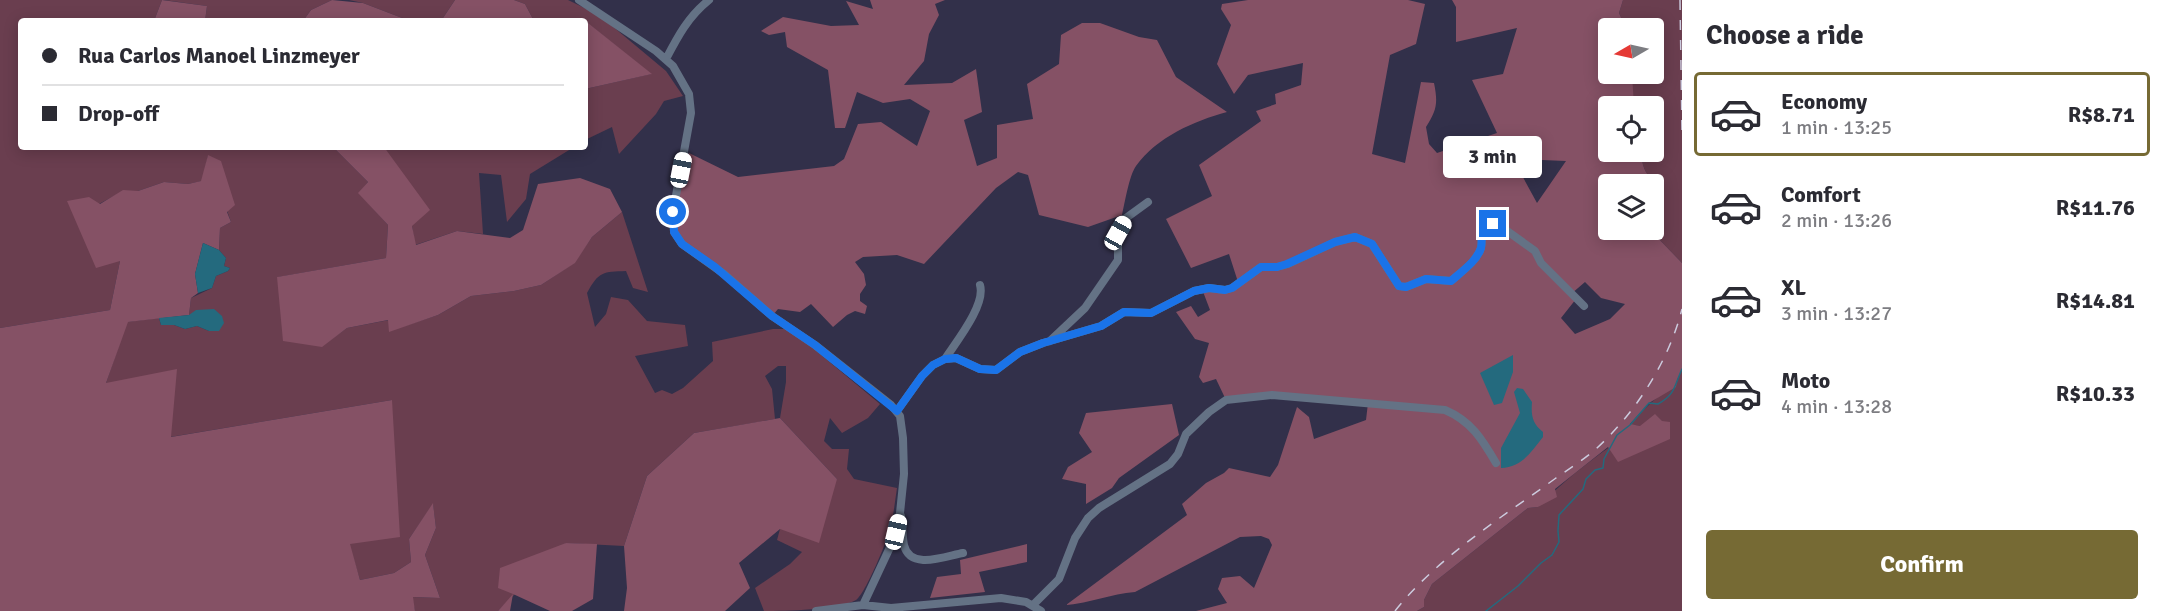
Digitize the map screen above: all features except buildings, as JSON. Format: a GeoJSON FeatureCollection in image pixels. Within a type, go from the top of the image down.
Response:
{"type":"FeatureCollection","features":[{"type":"Feature","properties":{"kind":"street"},"geometry":{"type":"LineString","coordinates":[[579,0],[645,42],[666,59],[686,88],[692,107],[673,212],[673,226],[677,239],[724,274],[772,316],[815,345],[897,411],[902,423],[904,458],[900,513],[892,543],[863,605]]}},
{"type":"Feature","properties":{"kind":"street"},"geometry":{"type":"LineString","coordinates":[[666,59],[684,25],[709,0]]}},
{"type":"Feature","properties":{"kind":"street"},"geometry":{"type":"LineString","coordinates":[[1050,341],[1085,308],[1118,260],[1118,233],[1126,218],[1148,202]]}},
{"type":"Feature","properties":{"kind":"street"},"geometry":{"type":"LineString","coordinates":[[897,411],[922,376],[933,365],[945,359],[956,358],[980,369],[996,370],[1015,355],[1050,341],[1101,326],[1124,312],[1151,313],[1194,291],[1209,288],[1225,290],[1232,288],[1261,267],[1277,267],[1287,264],[1335,242],[1355,237],[1372,244],[1399,286],[1406,287],[1426,279],[1451,281],[1476,257],[1481,247],[1481,231],[1486,225],[1493,224],[1503,228],[1535,251],[1541,263],[1584,306]]}},
{"type":"Feature","properties":{"kind":"street"},"geometry":{"type":"LineString","coordinates":[[945,359],[974,314],[981,294],[980,285]]}},
{"type":"Feature","properties":{"kind":"street"},"geometry":{"type":"LineString","coordinates":[[1033,605],[1059,579],[1083,523],[1100,508],[1170,464],[1178,454],[1186,434],[1209,412],[1226,400],[1272,395],[1445,410],[1468,424],[1480,436],[1496,463]]}},
{"type":"Feature","properties":{"kind":"street"},"geometry":{"type":"LineString","coordinates":[[900,513],[905,548],[915,559],[925,560],[963,553]]}},
{"type":"Feature","properties":{"kind":"street"},"geometry":{"type":"LineString","coordinates":[[816,611],[863,605],[891,608],[1001,598],[1026,602],[1041,611]]}},
{"type":"Feature","properties":{"kind":"shaded area"},"geometry":{"type":"Polygon","coordinates":[[[0,0],[162,0],[155,18],[18,18],[18,150],[336,150],[368,182],[359,193],[388,225],[386,258],[278,277],[322,346],[347,328],[389,320],[389,331],[438,315],[471,296],[541,285],[574,263],[592,237],[622,212],[648,292],[633,288],[626,271],[602,274],[587,293],[595,327],[606,314],[611,297],[628,300],[647,321],[685,325],[688,346],[635,356],[655,393],[662,390],[672,394],[683,388],[713,361],[712,342],[773,329],[790,329],[880,404],[868,418],[842,433],[830,418],[824,441],[832,449],[849,449],[847,469],[854,479],[897,488],[893,516],[876,565],[865,588],[856,600],[837,606],[812,609],[764,611],[755,588],[790,564],[802,552],[777,540],[780,529],[837,479],[780,418],[786,382],[786,366],[778,366],[765,376],[772,389],[775,419],[694,433],[647,476],[624,546],[566,543],[498,611],[415,611],[412,597],[440,598],[425,555],[436,528],[433,504],[409,539],[411,562],[394,573],[360,580],[349,544],[392,400],[170,437],[106,383],[127,322],[159,318],[161,325],[174,325],[185,329],[197,326],[209,331],[219,330],[189,315],[191,298],[212,288],[216,276],[230,268],[224,266],[226,258],[219,250],[220,228],[231,222],[208,156],[202,181],[188,184],[164,182],[138,191],[123,191],[99,204],[120,261],[110,310],[0,328],[0,0]]]}},
{"type":"Feature","properties":{"kind":"shaded area"},"geometry":{"type":"Polygon","coordinates":[[[162,0],[207,6],[205,18],[155,18],[162,0]]]}},
{"type":"Feature","properties":{"kind":"shaded area"},"geometry":{"type":"Polygon","coordinates":[[[164,0],[332,0],[311,10],[305,18],[205,18],[207,6],[164,0]]]}},
{"type":"Feature","properties":{"kind":"shaded area"},"geometry":{"type":"Polygon","coordinates":[[[332,0],[363,3],[402,18],[305,18],[311,10],[332,0]]]}},
{"type":"Feature","properties":{"kind":"shaded area"},"geometry":{"type":"Polygon","coordinates":[[[349,0],[455,0],[443,18],[402,18],[349,0]]]}},
{"type":"Feature","properties":{"kind":"shaded area"},"geometry":{"type":"Polygon","coordinates":[[[455,0],[514,0],[525,4],[532,18],[443,18],[455,0]]]}},
{"type":"Feature","properties":{"kind":"shaded area"},"geometry":{"type":"Polygon","coordinates":[[[514,0],[568,0],[599,15],[666,71],[683,96],[664,101],[656,114],[619,154],[612,127],[588,139],[588,88],[651,74],[588,23],[588,18],[532,18],[525,4],[514,0]]]}},
{"type":"Feature","properties":{"kind":"shaded area"},"geometry":{"type":"Polygon","coordinates":[[[870,0],[945,0],[935,4],[939,15],[929,34],[924,61],[904,85],[952,83],[976,69],[982,112],[964,120],[977,166],[997,158],[997,125],[1033,119],[1027,84],[1059,64],[1061,35],[1082,23],[1100,23],[1139,37],[1157,40],[1176,77],[1227,112],[1189,125],[1154,147],[1136,166],[1131,176],[1122,215],[1088,227],[1039,215],[1028,175],[1018,172],[996,188],[924,264],[897,255],[863,257],[855,262],[864,274],[866,285],[860,294],[860,301],[867,306],[865,314],[855,311],[833,327],[811,304],[800,312],[778,309],[773,315],[683,243],[675,226],[679,193],[689,153],[738,177],[834,166],[844,159],[858,124],[881,122],[917,146],[930,111],[910,99],[883,103],[857,92],[845,128],[835,128],[828,70],[787,47],[785,32],[769,35],[761,31],[783,17],[831,26],[859,25],[846,1],[873,9],[870,0]]]}},
{"type":"Feature","properties":{"kind":"shaded area"},"geometry":{"type":"Polygon","coordinates":[[[1248,0],[1408,0],[1425,4],[1416,44],[1390,55],[1372,154],[1405,163],[1421,82],[1434,83],[1436,106],[1426,127],[1429,144],[1437,153],[1497,133],[1472,80],[1503,74],[1517,28],[1456,42],[1456,7],[1452,0],[1623,0],[1619,13],[1621,18],[1598,18],[1598,84],[1633,84],[1633,96],[1598,96],[1598,162],[1642,162],[1648,174],[1598,174],[1598,240],[1660,240],[1682,263],[1682,369],[1676,387],[1649,403],[1630,424],[1640,426],[1655,414],[1662,421],[1670,422],[1670,439],[1618,462],[1608,447],[1555,489],[1557,497],[1538,507],[1528,508],[1432,584],[1424,600],[1424,607],[1417,611],[1196,611],[1227,603],[1218,589],[1222,578],[1240,576],[1254,588],[1272,545],[1269,539],[1261,536],[1240,537],[1135,592],[1066,605],[1187,515],[1182,504],[1206,483],[1229,468],[1270,477],[1278,465],[1297,407],[1309,417],[1314,439],[1366,420],[1368,403],[1272,395],[1226,400],[1216,379],[1203,383],[1199,377],[1209,343],[1195,339],[1176,312],[1191,306],[1198,317],[1210,310],[1202,289],[1225,290],[1238,282],[1229,254],[1191,268],[1166,219],[1212,196],[1199,165],[1261,121],[1256,111],[1276,104],[1275,94],[1301,85],[1303,63],[1248,75],[1234,94],[1217,64],[1231,25],[1221,9],[1222,4],[1248,0]],[[1503,144],[1498,154],[1505,178],[1519,170],[1537,203],[1566,161],[1515,159],[1503,144]],[[1585,282],[1571,294],[1576,299],[1561,318],[1575,334],[1610,319],[1625,304],[1601,298],[1585,282]]]}},
{"type":"Feature","properties":{"kind":"shaded area"},"geometry":{"type":"Polygon","coordinates":[[[1623,0],[1682,0],[1682,263],[1660,240],[1664,240],[1664,174],[1648,174],[1643,162],[1664,162],[1664,96],[1632,96],[1632,84],[1664,84],[1664,18],[1621,18],[1619,13],[1623,0]]]}},
{"type":"Feature","properties":{"kind":"shaded area"},"geometry":{"type":"Polygon","coordinates":[[[588,23],[652,74],[588,88],[588,23]]]}},
{"type":"Feature","properties":{"kind":"shaded area"},"geometry":{"type":"Polygon","coordinates":[[[336,150],[386,150],[430,210],[412,226],[416,245],[457,231],[510,238],[523,230],[538,184],[580,178],[610,189],[622,212],[592,237],[575,263],[541,285],[471,296],[438,315],[389,332],[388,320],[347,328],[322,347],[283,341],[277,277],[386,258],[388,225],[358,193],[368,182],[336,150]]]}},
{"type":"Feature","properties":{"kind":"shaded area"},"geometry":{"type":"Polygon","coordinates":[[[385,150],[569,150],[530,174],[526,199],[507,222],[501,175],[479,173],[483,234],[457,231],[415,245],[412,226],[385,150]]]}},
{"type":"Feature","properties":{"kind":"shaded area"},"geometry":{"type":"Polygon","coordinates":[[[208,155],[221,161],[235,205],[227,212],[231,222],[220,228],[219,250],[203,243],[195,274],[198,293],[191,298],[189,315],[128,322],[106,383],[177,369],[171,437],[392,400],[400,537],[350,544],[360,580],[394,573],[411,562],[409,539],[433,503],[436,528],[425,555],[440,598],[413,597],[415,611],[0,611],[0,328],[110,310],[120,261],[96,268],[67,201],[89,197],[100,204],[123,190],[138,191],[164,182],[188,184],[201,181],[208,155]]]}},
{"type":"Feature","properties":{"kind":"shaded area"},"geometry":{"type":"Polygon","coordinates":[[[1682,369],[1682,611],[1417,611],[1424,607],[1424,600],[1432,584],[1528,508],[1538,507],[1587,464],[1640,426],[1630,425],[1671,384],[1682,369]]]}},
{"type":"Feature","properties":{"kind":"shaded area"},"geometry":{"type":"Polygon","coordinates":[[[1172,404],[1179,435],[1119,478],[1112,488],[1086,504],[1086,484],[1062,479],[1068,467],[1092,452],[1079,433],[1086,413],[1172,404]]]}},
{"type":"Feature","properties":{"kind":"shaded area"},"geometry":{"type":"Polygon","coordinates":[[[780,418],[837,479],[819,543],[780,529],[739,563],[750,588],[725,611],[624,611],[627,588],[624,546],[647,476],[694,433],[780,418]]]}},
{"type":"Feature","properties":{"kind":"shaded area"},"geometry":{"type":"Polygon","coordinates":[[[566,543],[597,544],[593,599],[572,611],[550,611],[498,588],[500,568],[566,543]]]}},
{"type":"Feature","properties":{"kind":"shaded area"},"geometry":{"type":"Polygon","coordinates":[[[1027,544],[1027,562],[979,572],[985,592],[930,598],[937,577],[961,574],[960,560],[1027,544]]]}},
{"type":"Feature","properties":{"kind":"shaded area"},"geometry":{"type":"Polygon","coordinates":[[[513,594],[510,611],[498,611],[513,594]]]}},
{"type":"Feature","properties":{"kind":"water"},"geometry":{"type":"Polygon","coordinates":[[[203,243],[219,250],[226,258],[224,266],[230,268],[216,276],[212,288],[198,293],[195,274],[203,243]]]}},
{"type":"Feature","properties":{"kind":"water"},"geometry":{"type":"Polygon","coordinates":[[[214,309],[222,316],[224,323],[219,331],[209,331],[197,326],[185,329],[174,325],[161,325],[159,318],[189,315],[196,310],[214,309]]]}},
{"type":"Feature","properties":{"kind":"water"},"geometry":{"type":"Polygon","coordinates":[[[1513,355],[1513,372],[1502,403],[1494,405],[1480,373],[1513,355]]]}},
{"type":"Feature","properties":{"kind":"water"},"geometry":{"type":"Polygon","coordinates":[[[1517,388],[1523,389],[1532,402],[1533,418],[1543,432],[1543,437],[1520,462],[1501,468],[1501,448],[1520,413],[1514,392],[1517,388]]]}},
{"type":"Feature","properties":{"kind":"waterway"},"geometry":{"type":"LineString","coordinates":[[1486,611],[1552,555],[1559,542],[1559,515],[1583,489],[1586,479],[1595,470],[1603,468],[1604,459],[1617,435],[1630,425],[1649,403],[1658,404],[1671,393],[1682,369]]}},
{"type":"Feature","properties":{"kind":"railway"},"geometry":{"type":"LineString","coordinates":[[1680,0],[1682,132]]}},
{"type":"Feature","properties":{"kind":"railway"},"geometry":{"type":"LineString","coordinates":[[1395,611],[1412,591],[1450,556],[1492,523],[1588,456],[1611,434],[1638,402],[1660,366],[1669,348],[1682,309]]}},
{"type":"Feature","properties":{"kind":"route"},"geometry":{"type":"LineString","coordinates":[[673,212],[674,232],[682,244],[715,267],[772,316],[815,345],[897,411],[922,376],[933,365],[945,359],[961,359],[973,367],[996,370],[1020,352],[1101,326],[1124,312],[1151,313],[1194,291],[1209,288],[1225,290],[1232,288],[1261,267],[1277,267],[1287,264],[1335,242],[1355,237],[1372,244],[1399,286],[1406,287],[1426,279],[1451,281],[1476,257],[1481,247],[1481,231],[1486,225],[1493,224]]}}]}
